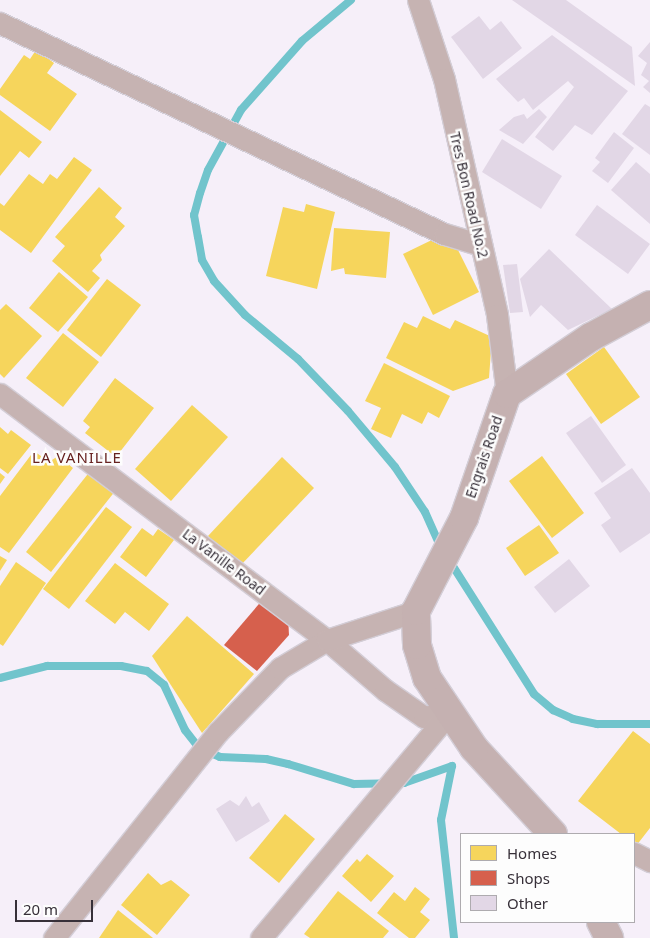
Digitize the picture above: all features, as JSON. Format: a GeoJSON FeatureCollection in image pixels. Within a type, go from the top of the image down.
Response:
{"type":"FeatureCollection","features":[{"type":"Feature","properties":{"kind":"street","name":"Tres Bon Road No.2"},"geometry":{"type":"LineString","coordinates":[[418,0],[444,79],[497,315],[506,394]]}},
{"type":"Feature","properties":{"kind":"street"},"geometry":{"type":"LineString","coordinates":[[0,23],[445,234],[480,245]]}},
{"type":"Feature","properties":{"kind":"street"},"geometry":{"type":"LineString","coordinates":[[506,394],[591,337],[650,304]]}},
{"type":"Feature","properties":{"kind":"street","name":"Engrais Road"},"geometry":{"type":"LineString","coordinates":[[422,599],[450,549],[506,394]]}},
{"type":"Feature","properties":{"kind":"street","name":"La Vanille Road"},"geometry":{"type":"LineString","coordinates":[[0,395],[327,640],[385,690],[424,717],[450,712]]}},
{"type":"Feature","properties":{"kind":"street"},"geometry":{"type":"LineString","coordinates":[[54,938],[218,732],[280,668],[327,640],[422,599],[417,645],[427,678],[474,748],[552,833]]}},
{"type":"Feature","properties":{"kind":"street"},"geometry":{"type":"LineString","coordinates":[[261,938],[450,712]]}},
{"type":"Feature","properties":{"kind":"street"},"geometry":{"type":"LineString","coordinates":[[635,854],[650,861]]}},
{"type":"Feature","properties":{"kind":"street"},"geometry":{"type":"LineString","coordinates":[[602,923],[609,938]]}},
{"type":"Feature","properties":{"kind":"building: Homes"},"geometry":{"type":"Polygon","coordinates":[[[36,50],[54,63],[47,73],[77,94],[50,131],[0,95],[0,89],[24,55],[30,59],[36,50]]]}},
{"type":"Feature","properties":{"kind":"building: Homes"},"geometry":{"type":"Polygon","coordinates":[[[0,110],[42,142],[29,158],[20,151],[0,176],[0,110]]]}},
{"type":"Feature","properties":{"kind":"building: Homes"},"geometry":{"type":"Polygon","coordinates":[[[74,157],[92,170],[31,253],[0,230],[0,203],[4,206],[29,174],[43,184],[50,174],[57,179],[74,157]]]}},
{"type":"Feature","properties":{"kind":"building: Homes"},"geometry":{"type":"Polygon","coordinates":[[[99,187],[122,208],[115,217],[125,226],[100,255],[102,260],[92,271],[100,278],[88,292],[52,261],[65,246],[55,237],[99,187]]]}},
{"type":"Feature","properties":{"kind":"building: Homes"},"geometry":{"type":"Polygon","coordinates":[[[306,204],[335,212],[317,289],[266,276],[283,207],[304,212],[306,204]]]}},
{"type":"Feature","properties":{"kind":"building: Homes"},"geometry":{"type":"Polygon","coordinates":[[[334,228],[390,232],[386,278],[345,274],[344,268],[331,271],[334,228]]]}},
{"type":"Feature","properties":{"kind":"building: Homes"},"geometry":{"type":"Polygon","coordinates":[[[440,236],[458,250],[479,292],[433,315],[403,254],[440,236]]]}},
{"type":"Feature","properties":{"kind":"building: Homes"},"geometry":{"type":"Polygon","coordinates":[[[59,272],[88,297],[58,332],[29,308],[59,272]]]}},
{"type":"Feature","properties":{"kind":"building: Homes"},"geometry":{"type":"Polygon","coordinates":[[[107,279],[141,305],[101,357],[67,330],[107,279]]]}},
{"type":"Feature","properties":{"kind":"building: Homes"},"geometry":{"type":"Polygon","coordinates":[[[6,304],[42,336],[4,378],[0,374],[0,310],[6,304]]]}},
{"type":"Feature","properties":{"kind":"building: Homes"},"geometry":{"type":"Polygon","coordinates":[[[423,316],[450,329],[455,320],[492,337],[489,378],[453,391],[386,358],[404,322],[417,328],[423,316]]]}},
{"type":"Feature","properties":{"kind":"building: Homes"},"geometry":{"type":"Polygon","coordinates":[[[63,333],[99,362],[63,407],[26,378],[63,333]]]}},
{"type":"Feature","properties":{"kind":"building: Homes"},"geometry":{"type":"Polygon","coordinates":[[[604,347],[640,397],[601,424],[566,374],[604,347]]]}},
{"type":"Feature","properties":{"kind":"building: Homes"},"geometry":{"type":"Polygon","coordinates":[[[384,363],[450,396],[439,418],[428,412],[422,424],[402,414],[391,438],[371,429],[381,408],[365,401],[384,363]]]}},
{"type":"Feature","properties":{"kind":"building: Homes"},"geometry":{"type":"Polygon","coordinates":[[[115,378],[154,408],[116,457],[85,433],[90,427],[83,421],[115,378]]]}},
{"type":"Feature","properties":{"kind":"building: Homes"},"geometry":{"type":"Polygon","coordinates":[[[192,405],[228,437],[171,501],[135,469],[192,405]]]}},
{"type":"Feature","properties":{"kind":"building: Homes"},"geometry":{"type":"Polygon","coordinates":[[[0,427],[8,434],[11,430],[31,445],[8,474],[0,468],[0,427]]]}},
{"type":"Feature","properties":{"kind":"building: Homes"},"geometry":{"type":"Polygon","coordinates":[[[34,451],[49,462],[58,456],[73,468],[9,553],[0,547],[0,496],[34,451]]]}},
{"type":"Feature","properties":{"kind":"building: Homes"},"geometry":{"type":"Polygon","coordinates":[[[542,456],[584,513],[552,538],[509,481],[542,456]]]}},
{"type":"Feature","properties":{"kind":"building: Homes"},"geometry":{"type":"Polygon","coordinates":[[[282,457],[314,488],[240,566],[208,536],[282,457]]]}},
{"type":"Feature","properties":{"kind":"building: Homes"},"geometry":{"type":"Polygon","coordinates":[[[91,470],[116,490],[51,572],[26,552],[91,470]]]}},
{"type":"Feature","properties":{"kind":"building: Homes"},"geometry":{"type":"Polygon","coordinates":[[[0,473],[5,477],[0,484],[0,473]]]}},
{"type":"Feature","properties":{"kind":"building: Homes"},"geometry":{"type":"Polygon","coordinates":[[[106,507],[132,527],[69,609],[43,589],[106,507]]]}},
{"type":"Feature","properties":{"kind":"building: Homes"},"geometry":{"type":"Polygon","coordinates":[[[539,525],[559,553],[525,576],[506,548],[539,525]]]}},
{"type":"Feature","properties":{"kind":"building: Homes"},"geometry":{"type":"Polygon","coordinates":[[[142,528],[153,536],[158,529],[174,540],[146,577],[120,557],[142,528]]]}},
{"type":"Feature","properties":{"kind":"building: Homes"},"geometry":{"type":"Polygon","coordinates":[[[0,556],[7,560],[0,571],[0,556]]]}},
{"type":"Feature","properties":{"kind":"building: Homes"},"geometry":{"type":"Polygon","coordinates":[[[16,562],[46,583],[3,646],[0,644],[0,586],[16,562]]]}},
{"type":"Feature","properties":{"kind":"building: Homes"},"geometry":{"type":"Polygon","coordinates":[[[115,563],[169,604],[149,631],[125,612],[115,624],[85,601],[115,563]]]}},
{"type":"Feature","properties":{"kind":"building: Homes"},"geometry":{"type":"Polygon","coordinates":[[[187,616],[254,674],[202,733],[152,656],[187,616]]]}},
{"type":"Feature","properties":{"kind":"building: Homes"},"geometry":{"type":"Polygon","coordinates":[[[633,731],[650,744],[650,828],[636,846],[635,833],[620,833],[578,801],[633,731]]]}},
{"type":"Feature","properties":{"kind":"building: Homes"},"geometry":{"type":"Polygon","coordinates":[[[285,814],[315,839],[279,883],[249,858],[285,814]]]}},
{"type":"Feature","properties":{"kind":"building: Homes"},"geometry":{"type":"Polygon","coordinates":[[[367,854],[394,876],[371,902],[342,876],[357,859],[360,862],[367,854]]]}},
{"type":"Feature","properties":{"kind":"building: Homes"},"geometry":{"type":"Polygon","coordinates":[[[148,873],[161,885],[171,880],[190,895],[157,935],[121,905],[148,873]]]}},
{"type":"Feature","properties":{"kind":"building: Homes"},"geometry":{"type":"Polygon","coordinates":[[[415,887],[430,899],[420,912],[430,920],[415,938],[409,938],[377,913],[394,892],[405,901],[415,887]]]}},
{"type":"Feature","properties":{"kind":"building: Homes"},"geometry":{"type":"Polygon","coordinates":[[[338,891],[389,931],[383,938],[310,938],[304,934],[338,891]]]}},
{"type":"Feature","properties":{"kind":"building: Homes"},"geometry":{"type":"Polygon","coordinates":[[[118,910],[153,938],[99,938],[118,910]]]}},
{"type":"Feature","properties":{"kind":"building: Shops"},"geometry":{"type":"Polygon","coordinates":[[[264,598],[288,617],[289,635],[257,671],[224,645],[264,598]]]}},
{"type":"Feature","properties":{"kind":"building: Other"},"geometry":{"type":"Polygon","coordinates":[[[512,0],[566,0],[632,47],[635,86],[512,0]]]}},
{"type":"Feature","properties":{"kind":"building: Other"},"geometry":{"type":"Polygon","coordinates":[[[479,16],[490,30],[501,21],[522,48],[483,79],[451,37],[479,16]]]}},
{"type":"Feature","properties":{"kind":"building: Other"},"geometry":{"type":"Polygon","coordinates":[[[552,35],[628,91],[592,135],[575,125],[553,151],[535,137],[574,87],[568,81],[533,110],[524,98],[518,102],[496,79],[552,35]]]}},
{"type":"Feature","properties":{"kind":"building: Other"},"geometry":{"type":"Polygon","coordinates":[[[650,42],[650,93],[643,87],[649,81],[641,75],[647,63],[638,56],[650,42]]]}},
{"type":"Feature","properties":{"kind":"building: Other"},"geometry":{"type":"Polygon","coordinates":[[[645,104],[650,107],[650,155],[622,134],[645,104]]]}},
{"type":"Feature","properties":{"kind":"building: Other"},"geometry":{"type":"Polygon","coordinates":[[[539,109],[547,117],[523,144],[499,130],[514,117],[524,114],[527,119],[539,109]]]}},
{"type":"Feature","properties":{"kind":"building: Other"},"geometry":{"type":"Polygon","coordinates":[[[614,132],[634,148],[608,183],[592,171],[600,162],[595,158],[614,132]]]}},
{"type":"Feature","properties":{"kind":"building: Other"},"geometry":{"type":"Polygon","coordinates":[[[502,139],[562,176],[541,209],[482,172],[502,139]]]}},
{"type":"Feature","properties":{"kind":"building: Other"},"geometry":{"type":"Polygon","coordinates":[[[636,162],[650,174],[650,224],[611,190],[636,162]]]}},
{"type":"Feature","properties":{"kind":"building: Other"},"geometry":{"type":"Polygon","coordinates":[[[597,205],[650,244],[628,274],[575,235],[597,205]]]}},
{"type":"Feature","properties":{"kind":"building: Other"},"geometry":{"type":"Polygon","coordinates":[[[549,249],[612,309],[568,330],[541,305],[530,317],[520,279],[549,249]]]}},
{"type":"Feature","properties":{"kind":"building: Other"},"geometry":{"type":"Polygon","coordinates":[[[517,264],[523,312],[510,313],[503,265],[517,264]]]}},
{"type":"Feature","properties":{"kind":"building: Other"},"geometry":{"type":"Polygon","coordinates":[[[591,416],[626,465],[602,483],[566,433],[591,416]]]}},
{"type":"Feature","properties":{"kind":"building: Other"},"geometry":{"type":"Polygon","coordinates":[[[632,468],[650,493],[650,533],[620,553],[601,525],[611,518],[594,493],[632,468]]]}},
{"type":"Feature","properties":{"kind":"building: Other"},"geometry":{"type":"Polygon","coordinates":[[[569,559],[590,586],[555,613],[534,587],[569,559]]]}},
{"type":"Feature","properties":{"kind":"building: Other"},"geometry":{"type":"Polygon","coordinates":[[[246,796],[252,807],[259,802],[270,821],[236,842],[216,809],[230,800],[239,806],[246,796]]]}},
{"type":"Feature","properties":{"kind":"waterway"},"geometry":{"type":"LineString","coordinates":[[351,0],[302,41],[241,110],[208,170],[194,215],[202,260],[214,281],[245,315],[298,359],[348,411],[395,467],[425,512],[441,548]]}},
{"type":"Feature","properties":{"kind":"waterway"},"geometry":{"type":"LineString","coordinates":[[449,560],[534,694],[553,710],[573,719],[597,724],[650,724]]}},
{"type":"Feature","properties":{"kind":"waterway"},"geometry":{"type":"LineString","coordinates":[[0,678],[47,666],[121,666],[147,671],[164,685],[185,730],[199,748],[220,757],[266,759],[288,764],[354,784],[404,783],[452,766]]}},
{"type":"Feature","properties":{"kind":"waterway"},"geometry":{"type":"LineString","coordinates":[[452,766],[441,820],[454,938]]}},
{"type":"Feature","properties":{"kind":"district","name":"LA VANILLE"},"geometry":{"type":"Point","coordinates":[77,458]}}]}
